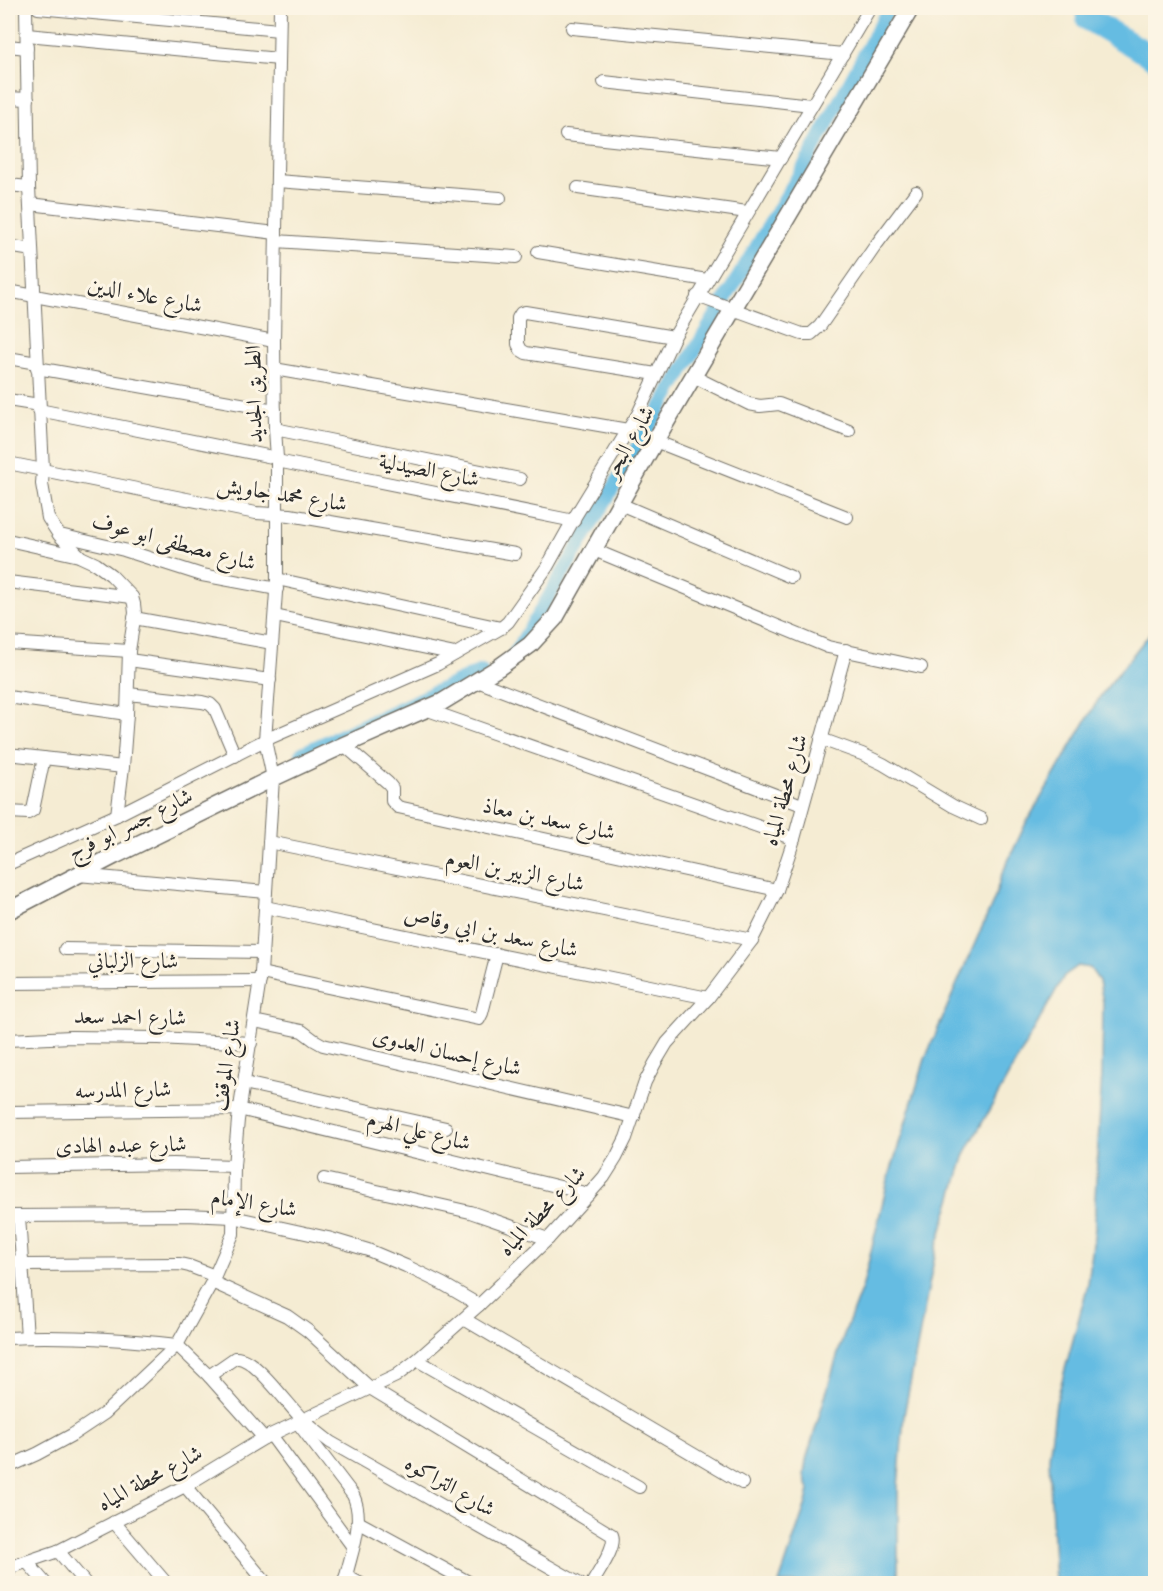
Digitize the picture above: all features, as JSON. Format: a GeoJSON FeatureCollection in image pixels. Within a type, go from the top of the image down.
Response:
{"type":"FeatureCollection","features":[{"type":"Feature","properties":{"kind":"street"},"geometry":{"type":"LineString","coordinates":[[26,8],[33,296],[42,484],[48,518],[59,535],[81,556],[111,575],[132,597],[134,604],[123,767],[117,814]]}},
{"type":"Feature","properties":{"kind":"street"},"geometry":{"type":"LineString","coordinates":[[38,8],[279,30]]}},
{"type":"Feature","properties":{"kind":"street","name":"الطريق الجديد"},"geometry":{"type":"LineString","coordinates":[[273,778],[265,740],[277,584],[278,514],[274,341],[280,8]]}},
{"type":"Feature","properties":{"kind":"street"},"geometry":{"type":"LineString","coordinates":[[8,864],[117,814],[265,740],[438,664],[508,622],[547,567],[638,414],[674,337],[697,296],[870,8]]}},
{"type":"Feature","properties":{"kind":"street","name":"شارع البحر"},"geometry":{"type":"LineString","coordinates":[[273,778],[442,702],[498,668],[530,645],[555,618],[655,441],[911,8]]}},
{"type":"Feature","properties":{"kind":"street"},"geometry":{"type":"LineString","coordinates":[[573,28],[843,54]]}},
{"type":"Feature","properties":{"kind":"street"},"geometry":{"type":"LineString","coordinates":[[8,46],[27,41],[279,59]]}},
{"type":"Feature","properties":{"kind":"street"},"geometry":{"type":"LineString","coordinates":[[604,82],[811,105]]}},
{"type":"Feature","properties":{"kind":"street"},"geometry":{"type":"LineString","coordinates":[[8,98],[28,99]]}},
{"type":"Feature","properties":{"kind":"street"},"geometry":{"type":"LineString","coordinates":[[566,135],[781,158]]}},
{"type":"Feature","properties":{"kind":"street"},"geometry":{"type":"LineString","coordinates":[[277,181],[500,198]]}},
{"type":"Feature","properties":{"kind":"street"},"geometry":{"type":"LineString","coordinates":[[8,185],[29,187]]}},
{"type":"Feature","properties":{"kind":"street"},"geometry":{"type":"LineString","coordinates":[[578,188],[747,212]]}},
{"type":"Feature","properties":{"kind":"street"},"geometry":{"type":"LineString","coordinates":[[697,296],[802,334],[810,334],[820,326],[916,192]]}},
{"type":"Feature","properties":{"kind":"street"},"geometry":{"type":"LineString","coordinates":[[30,204],[276,237],[516,257]]}},
{"type":"Feature","properties":{"kind":"street"},"geometry":{"type":"LineString","coordinates":[[8,246],[32,250]]}},
{"type":"Feature","properties":{"kind":"street"},"geometry":{"type":"LineString","coordinates":[[538,252],[707,280]]}},
{"type":"Feature","properties":{"kind":"street","name":"شارع علاء الدين"},"geometry":{"type":"LineString","coordinates":[[8,291],[274,341]]}},
{"type":"Feature","properties":{"kind":"street"},"geometry":{"type":"LineString","coordinates":[[656,374],[526,353],[518,344],[518,318],[521,313],[525,312],[674,337]]}},
{"type":"Feature","properties":{"kind":"street"},"geometry":{"type":"LineString","coordinates":[[8,358],[275,410]]}},
{"type":"Feature","properties":{"kind":"street"},"geometry":{"type":"LineString","coordinates":[[274,369],[628,430]]}},
{"type":"Feature","properties":{"kind":"street"},"geometry":{"type":"LineString","coordinates":[[693,376],[749,404],[760,406],[779,404],[849,431]]}},
{"type":"Feature","properties":{"kind":"street","name":"شارع الصيدلية"},"geometry":{"type":"LineString","coordinates":[[8,400],[277,459],[573,520]]}},
{"type":"Feature","properties":{"kind":"street"},"geometry":{"type":"LineString","coordinates":[[275,429],[520,479]]}},
{"type":"Feature","properties":{"kind":"street"},"geometry":{"type":"LineString","coordinates":[[655,441],[847,517]]}},
{"type":"Feature","properties":{"kind":"street","name":"شارع محمد جاويش"},"geometry":{"type":"LineString","coordinates":[[8,463],[256,513],[290,515],[515,554]]}},
{"type":"Feature","properties":{"kind":"street"},"geometry":{"type":"LineString","coordinates":[[620,504],[791,577]]}},
{"type":"Feature","properties":{"kind":"street","name":"شارع مصطفى ابو عوف"},"geometry":{"type":"LineString","coordinates":[[59,535],[124,550],[202,575],[277,584],[501,628]]}},
{"type":"Feature","properties":{"kind":"street"},"geometry":{"type":"LineString","coordinates":[[8,540],[81,556]]}},
{"type":"Feature","properties":{"kind":"street"},"geometry":{"type":"LineString","coordinates":[[594,550],[828,647],[921,667]]}},
{"type":"Feature","properties":{"kind":"street"},"geometry":{"type":"LineString","coordinates":[[8,582],[132,597]]}},
{"type":"Feature","properties":{"kind":"street"},"geometry":{"type":"LineString","coordinates":[[275,616],[454,654]]}},
{"type":"Feature","properties":{"kind":"street"},"geometry":{"type":"LineString","coordinates":[[134,618],[272,643]]}},
{"type":"Feature","properties":{"kind":"street"},"geometry":{"type":"LineString","coordinates":[[8,643],[129,656],[270,680]]}},
{"type":"Feature","properties":{"kind":"street","name":"شارع محطة المياه"},"geometry":{"type":"LineString","coordinates":[[8,1568],[58,1551],[185,1486],[267,1436],[396,1376],[464,1319],[548,1239],[604,1177],[616,1158],[626,1138],[645,1083],[667,1043],[708,998],[752,940],[777,890],[794,839],[846,650]]}},
{"type":"Feature","properties":{"kind":"street"},"geometry":{"type":"LineString","coordinates":[[477,681],[802,805]]}},
{"type":"Feature","properties":{"kind":"street"},"geometry":{"type":"LineString","coordinates":[[128,694],[210,704],[215,709],[236,756]]}},
{"type":"Feature","properties":{"kind":"street"},"geometry":{"type":"LineString","coordinates":[[8,697],[127,714]]}},
{"type":"Feature","properties":{"kind":"street"},"geometry":{"type":"LineString","coordinates":[[425,709],[794,839]]}},
{"type":"Feature","properties":{"kind":"street"},"geometry":{"type":"LineString","coordinates":[[821,739],[883,764],[946,802],[981,819]]}},
{"type":"Feature","properties":{"kind":"street","name":"شارع سعد بن معاذ"},"geometry":{"type":"LineString","coordinates":[[344,745],[388,783],[392,788],[392,801],[398,807],[777,890]]}},
{"type":"Feature","properties":{"kind":"street"},"geometry":{"type":"LineString","coordinates":[[8,754],[123,767]]}},
{"type":"Feature","properties":{"kind":"street"},"geometry":{"type":"LineString","coordinates":[[8,812],[28,813],[33,810],[44,758]]}},
{"type":"Feature","properties":{"kind":"street","name":"شارع الموقف"},"geometry":{"type":"LineString","coordinates":[[8,1467],[37,1455],[105,1413],[177,1345],[213,1279],[233,1234],[234,1166],[239,1109],[260,977],[273,778]]}},
{"type":"Feature","properties":{"kind":"street","name":"شارع جسر ابو فرج"},"geometry":{"type":"LineString","coordinates":[[8,911],[273,778]]}},
{"type":"Feature","properties":{"kind":"street","name":"شارع الزبير بن العوم"},"geometry":{"type":"LineString","coordinates":[[269,842],[752,940]]}},
{"type":"Feature","properties":{"kind":"street"},"geometry":{"type":"LineString","coordinates":[[78,875],[266,892]]}},
{"type":"Feature","properties":{"kind":"street","name":"شارع سعد بن ابي وقاص"},"geometry":{"type":"LineString","coordinates":[[265,907],[708,998]]}},
{"type":"Feature","properties":{"kind":"street"},"geometry":{"type":"LineString","coordinates":[[65,949],[262,952]]}},
{"type":"Feature","properties":{"kind":"street","name":"شارع الزلباني"},"geometry":{"type":"LineString","coordinates":[[8,983],[260,977],[475,1019],[481,1017],[497,954]]}},
{"type":"Feature","properties":{"kind":"street","name":"شارع إحسان العدوى"},"geometry":{"type":"LineString","coordinates":[[254,1021],[302,1031],[322,1045],[634,1117]]}},
{"type":"Feature","properties":{"kind":"street","name":"شارع احمد سعد"},"geometry":{"type":"LineString","coordinates":[[8,1040],[137,1037],[251,1043]]}},
{"type":"Feature","properties":{"kind":"street"},"geometry":{"type":"LineString","coordinates":[[244,1083],[446,1128]]}},
{"type":"Feature","properties":{"kind":"street","name":"شارع المدرسه"},"geometry":{"type":"LineString","coordinates":[[8,1112],[239,1109]]}},
{"type":"Feature","properties":{"kind":"street","name":"شارع علي الهرم"},"geometry":{"type":"LineString","coordinates":[[239,1109],[589,1194]]}},
{"type":"Feature","properties":{"kind":"street","name":"شارع عبده الهادى"},"geometry":{"type":"LineString","coordinates":[[8,1167],[173,1164],[234,1166]]}},
{"type":"Feature","properties":{"kind":"street"},"geometry":{"type":"LineString","coordinates":[[324,1179],[470,1212],[548,1239]]}},
{"type":"Feature","properties":{"kind":"street"},"geometry":{"type":"LineString","coordinates":[[14,1216],[22,1263],[27,1337]]}},
{"type":"Feature","properties":{"kind":"street","name":"شارع الإمام"},"geometry":{"type":"LineString","coordinates":[[14,1216],[233,1217],[328,1238],[368,1250],[443,1284],[479,1305]]}},
{"type":"Feature","properties":{"kind":"street"},"geometry":{"type":"LineString","coordinates":[[8,1262],[180,1264],[189,1266],[298,1323],[370,1388],[612,1535],[614,1540],[612,1548],[592,1584]]}},
{"type":"Feature","properties":{"kind":"street"},"geometry":{"type":"LineString","coordinates":[[464,1319],[742,1483]]}},
{"type":"Feature","properties":{"kind":"street"},"geometry":{"type":"LineString","coordinates":[[8,1338],[96,1338],[177,1345],[267,1436],[353,1547]]}},
{"type":"Feature","properties":{"kind":"street"},"geometry":{"type":"LineString","coordinates":[[209,1376],[235,1359],[246,1360],[275,1387],[300,1421],[353,1495],[358,1508],[358,1522],[344,1580],[361,1584]]}},
{"type":"Feature","properties":{"kind":"street"},"geometry":{"type":"LineString","coordinates":[[417,1360],[639,1487]]}},
{"type":"Feature","properties":{"kind":"street","name":"شارع التراكوه"},"geometry":{"type":"LineString","coordinates":[[300,1421],[330,1442],[580,1584]]}},
{"type":"Feature","properties":{"kind":"street"},"geometry":{"type":"LineString","coordinates":[[185,1486],[267,1584]]}},
{"type":"Feature","properties":{"kind":"street"},"geometry":{"type":"LineString","coordinates":[[114,1522],[167,1584]]}},
{"type":"Feature","properties":{"kind":"street"},"geometry":{"type":"LineString","coordinates":[[358,1522],[472,1584]]}},
{"type":"Feature","properties":{"kind":"street"},"geometry":{"type":"LineString","coordinates":[[58,1551],[86,1584]]}},
{"type":"Feature","properties":{"kind":"street"},"geometry":{"type":"LineString","coordinates":[[27,1562],[46,1584]]}},
{"type":"Feature","properties":{"kind":"water"},"geometry":{"type":"Polygon","coordinates":[[[1155,627],[1155,1583],[1055,1583],[1049,1458],[1056,1403],[1088,1284],[1095,1228],[1102,1072],[1103,1002],[1099,981],[1090,968],[1078,966],[1064,976],[965,1154],[936,1249],[904,1415],[898,1487],[898,1583],[779,1583],[809,1490],[804,1475],[806,1460],[843,1337],[863,1285],[888,1180],[925,1059],[994,900],[1001,876],[1026,823],[1101,695],[1155,627]]]}},
{"type":"Feature","properties":{"kind":"waterway"},"geometry":{"type":"LineString","coordinates":[[514,655],[809,158],[889,8]]}},
{"type":"Feature","properties":{"kind":"waterway"},"geometry":{"type":"LineString","coordinates":[[1087,8],[1088,19],[1156,59]]}},
{"type":"Feature","properties":{"kind":"waterway"},"geometry":{"type":"LineString","coordinates":[[302,753],[481,671]]}}]}
